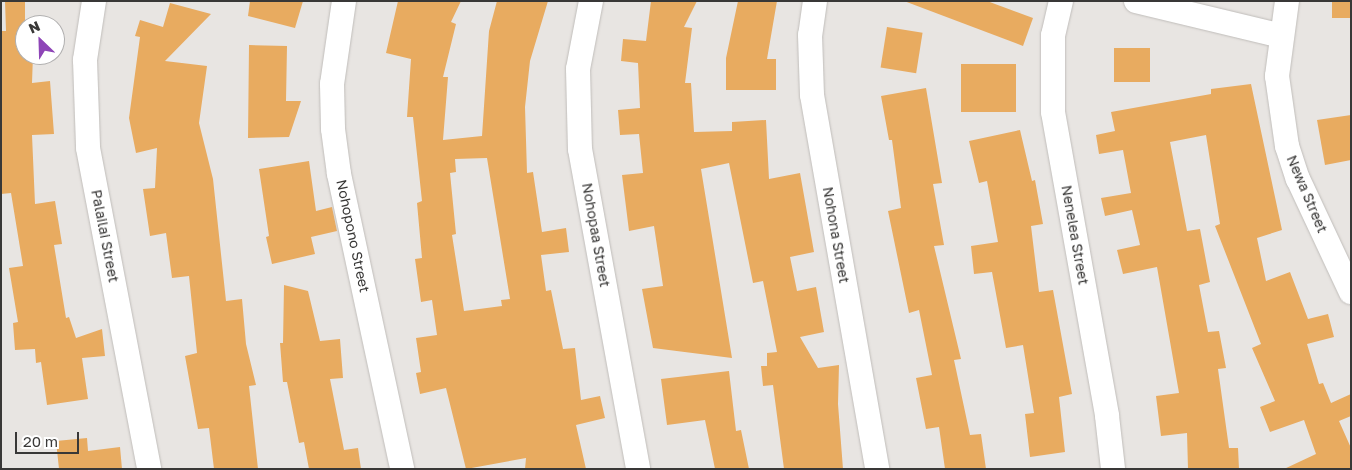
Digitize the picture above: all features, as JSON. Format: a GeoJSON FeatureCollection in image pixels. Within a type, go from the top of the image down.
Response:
{"type":"FeatureCollection","features":[{"type":"Feature","properties":{"kind":"street","name":"Palailai Street"},"geometry":{"type":"LineString","coordinates":[[94,1],[85,60],[88,148],[149,469]]}},
{"type":"Feature","properties":{"kind":"street","name":"Nohopono Street"},"geometry":{"type":"LineString","coordinates":[[344,1],[332,84],[333,129],[339,174],[402,469]]}},
{"type":"Feature","properties":{"kind":"street","name":"Nohopaa Street"},"geometry":{"type":"LineString","coordinates":[[591,1],[578,70],[580,149],[638,469]]}},
{"type":"Feature","properties":{"kind":"street","name":"Nohona Street"},"geometry":{"type":"LineString","coordinates":[[815,1],[810,35],[812,95],[877,469]]}},
{"type":"Feature","properties":{"kind":"street","name":"Nenelea Street"},"geometry":{"type":"LineString","coordinates":[[1061,1],[1053,34],[1053,112],[1105,406],[1113,469]]}},
{"type":"Feature","properties":{"kind":"street"},"geometry":{"type":"LineString","coordinates":[[1136,1],[1282,36]]}},
{"type":"Feature","properties":{"kind":"street","name":"Newa Street"},"geometry":{"type":"LineString","coordinates":[[1287,1],[1277,76],[1287,146],[1298,179],[1351,292]]}},
{"type":"Feature","properties":{"kind":"building"},"geometry":{"type":"Polygon","coordinates":[[[5,1],[25,1],[25,15],[15,15],[15,65],[33,65],[32,83],[50,81],[54,134],[32,135],[35,204],[55,201],[62,244],[54,245],[66,318],[69,317],[76,338],[102,329],[105,356],[82,358],[88,399],[47,405],[41,362],[36,363],[35,349],[15,350],[13,323],[18,322],[9,268],[23,266],[11,193],[1,194],[1,31],[6,31],[5,1]]]}},
{"type":"Feature","properties":{"kind":"building"},"geometry":{"type":"Polygon","coordinates":[[[250,1],[303,1],[295,28],[248,16],[250,1]]]}},
{"type":"Feature","properties":{"kind":"building"},"geometry":{"type":"Polygon","coordinates":[[[398,1],[461,1],[451,22],[456,24],[443,77],[448,77],[443,140],[482,136],[489,31],[497,1],[548,1],[530,61],[525,107],[527,173],[533,172],[542,232],[566,228],[569,252],[541,255],[546,291],[551,290],[563,349],[575,348],[581,400],[600,396],[605,418],[576,425],[586,469],[525,469],[526,458],[466,469],[446,388],[420,394],[416,373],[421,372],[416,338],[437,335],[432,300],[421,302],[415,259],[422,258],[417,203],[422,201],[413,117],[407,117],[411,59],[386,53],[398,1]],[[487,158],[455,159],[456,172],[450,173],[456,234],[452,235],[464,311],[502,306],[501,300],[510,299],[487,158]]]}},
{"type":"Feature","properties":{"kind":"building"},"geometry":{"type":"Polygon","coordinates":[[[651,1],[697,1],[684,27],[692,28],[685,83],[691,83],[694,132],[732,131],[732,122],[766,120],[769,179],[800,173],[814,252],[790,257],[797,291],[816,287],[824,332],[800,337],[818,368],[839,365],[838,404],[843,469],[784,469],[773,385],[763,386],[761,366],[767,366],[767,353],[777,352],[763,281],[753,283],[729,163],[701,169],[732,358],[653,348],[642,289],[663,286],[654,226],[629,231],[622,175],[643,173],[639,134],[620,135],[618,110],[640,108],[638,63],[621,61],[623,39],[646,41],[651,1]]]}},
{"type":"Feature","properties":{"kind":"building"},"geometry":{"type":"Polygon","coordinates":[[[738,1],[777,1],[767,59],[776,59],[776,90],[726,90],[726,58],[738,1]]]}},
{"type":"Feature","properties":{"kind":"building"},"geometry":{"type":"Polygon","coordinates":[[[904,1],[987,1],[1033,18],[1023,46],[904,1]]]}},
{"type":"Feature","properties":{"kind":"building"},"geometry":{"type":"Polygon","coordinates":[[[1332,1],[1351,1],[1351,18],[1332,18],[1332,1]]]}},
{"type":"Feature","properties":{"kind":"building"},"geometry":{"type":"Polygon","coordinates":[[[170,3],[211,14],[165,61],[207,66],[199,123],[213,179],[226,301],[242,299],[246,344],[256,385],[249,386],[258,469],[214,469],[209,428],[198,429],[185,356],[197,353],[189,276],[172,278],[166,233],[150,236],[143,189],[155,188],[157,148],[136,153],[129,118],[140,37],[135,36],[140,20],[163,27],[170,3]]]}},
{"type":"Feature","properties":{"kind":"building"},"geometry":{"type":"Polygon","coordinates":[[[887,27],[923,33],[916,73],[881,67],[887,27]]]}},
{"type":"Feature","properties":{"kind":"building"},"geometry":{"type":"Polygon","coordinates":[[[249,45],[287,46],[286,101],[301,101],[289,137],[248,138],[249,45]]]}},
{"type":"Feature","properties":{"kind":"building"},"geometry":{"type":"Polygon","coordinates":[[[1114,48],[1150,48],[1150,82],[1114,82],[1114,48]]]}},
{"type":"Feature","properties":{"kind":"building"},"geometry":{"type":"Polygon","coordinates":[[[961,64],[1016,64],[1016,112],[961,112],[961,64]]]}},
{"type":"Feature","properties":{"kind":"building"},"geometry":{"type":"Polygon","coordinates":[[[1251,84],[1282,230],[1257,238],[1266,281],[1290,272],[1308,319],[1328,314],[1334,337],[1307,344],[1319,384],[1323,383],[1331,403],[1351,394],[1351,416],[1339,421],[1351,448],[1351,469],[1284,469],[1316,454],[1304,420],[1270,432],[1260,407],[1275,401],[1252,348],[1261,344],[1215,226],[1220,224],[1206,135],[1170,142],[1187,231],[1200,229],[1210,282],[1199,285],[1208,332],[1219,331],[1226,368],[1218,369],[1229,448],[1238,448],[1239,469],[1188,469],[1187,433],[1161,436],[1156,396],[1179,393],[1157,267],[1123,274],[1117,250],[1140,245],[1132,210],[1105,216],[1101,198],[1131,193],[1123,150],[1099,154],[1096,135],[1115,131],[1111,112],[1211,94],[1211,89],[1251,84]]]}},
{"type":"Feature","properties":{"kind":"building"},"geometry":{"type":"Polygon","coordinates":[[[926,88],[942,183],[933,184],[944,245],[934,246],[961,359],[954,360],[970,435],[981,434],[986,469],[945,469],[939,427],[926,429],[916,378],[932,375],[919,310],[909,313],[888,211],[901,208],[892,140],[889,140],[881,96],[926,88]]]}},
{"type":"Feature","properties":{"kind":"building"},"geometry":{"type":"Polygon","coordinates":[[[1351,115],[1351,160],[1325,165],[1317,120],[1351,115]]]}},
{"type":"Feature","properties":{"kind":"building"},"geometry":{"type":"Polygon","coordinates":[[[1020,130],[1032,181],[1035,180],[1043,224],[1031,226],[1039,292],[1053,290],[1072,394],[1059,397],[1065,452],[1030,457],[1025,414],[1034,413],[1023,345],[1006,348],[992,272],[974,274],[971,246],[998,242],[987,181],[979,183],[969,141],[1020,130]]]}},
{"type":"Feature","properties":{"kind":"building"},"geometry":{"type":"Polygon","coordinates":[[[309,161],[316,211],[332,207],[337,231],[311,237],[315,254],[272,264],[266,237],[269,236],[259,169],[309,161]]]}},
{"type":"Feature","properties":{"kind":"building"},"geometry":{"type":"Polygon","coordinates":[[[284,285],[308,291],[320,341],[340,339],[343,378],[330,379],[344,450],[358,448],[361,469],[309,469],[304,442],[299,443],[287,382],[283,382],[280,343],[283,343],[284,285]]]}},
{"type":"Feature","properties":{"kind":"building"},"geometry":{"type":"Polygon","coordinates":[[[729,371],[736,431],[741,430],[749,469],[715,469],[705,420],[667,425],[661,379],[729,371]]]}},
{"type":"Feature","properties":{"kind":"building"},"geometry":{"type":"Polygon","coordinates":[[[87,438],[88,451],[120,447],[122,469],[59,469],[56,441],[87,438]]]}}]}
